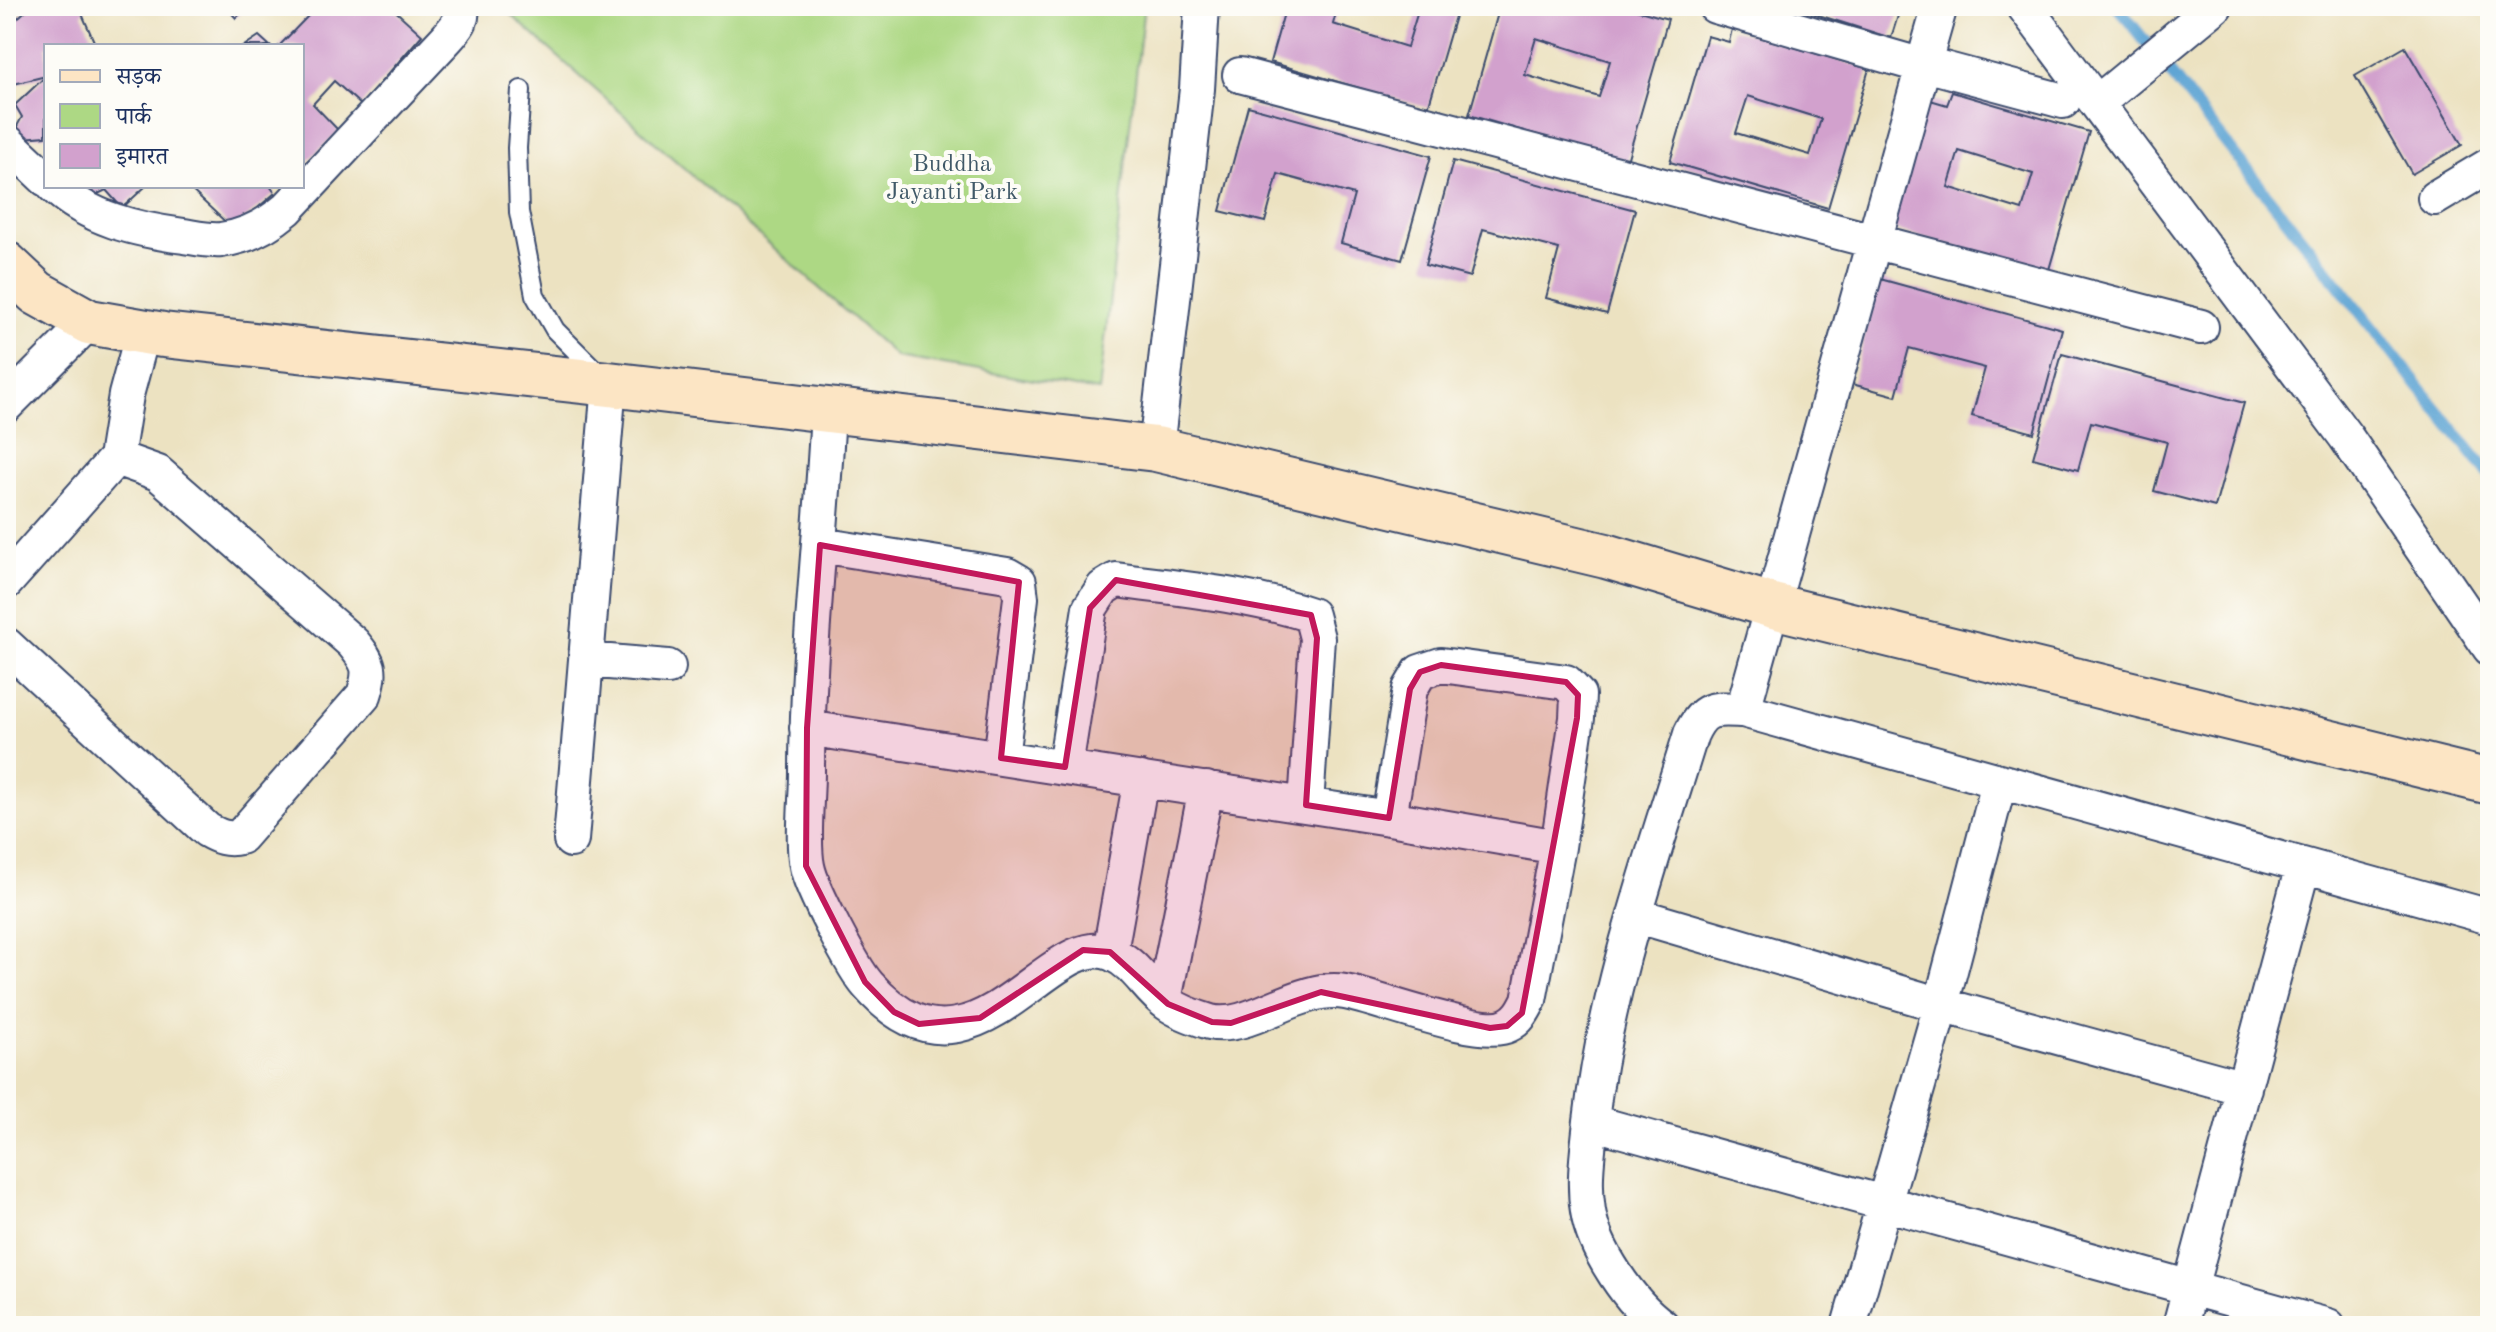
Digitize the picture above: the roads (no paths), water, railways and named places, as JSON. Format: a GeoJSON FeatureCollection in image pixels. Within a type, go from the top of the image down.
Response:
{"type":"FeatureCollection","features":[{"type":"Feature","properties":{"kind":"street"},"geometry":{"type":"LineString","coordinates":[[56,188],[68,199],[97,215],[151,232],[218,240],[246,234],[271,222],[287,209],[459,23],[463,12],[460,6]]}},
{"type":"Feature","properties":{"kind":"street"},"geometry":{"type":"LineString","coordinates":[[1156,449],[1197,89],[1202,6]]}},
{"type":"Feature","properties":{"kind":"street"},"geometry":{"type":"LineString","coordinates":[[1715,6],[1923,66],[2063,101]]}},
{"type":"Feature","properties":{"kind":"street"},"geometry":{"type":"LineString","coordinates":[[1743,710],[1940,6]]}},
{"type":"Feature","properties":{"kind":"street"},"geometry":{"type":"LineString","coordinates":[[2024,6],[2108,93],[2490,648]]}},
{"type":"Feature","properties":{"kind":"street"},"geometry":{"type":"LineString","coordinates":[[2108,93],[2203,16]]}},
{"type":"Feature","properties":{"kind":"street"},"geometry":{"type":"LineString","coordinates":[[1240,75],[2201,327]]}},
{"type":"Feature","properties":{"kind":"street"},"geometry":{"type":"LineString","coordinates":[[6,141],[44,177]]}},
{"type":"Feature","properties":{"kind":"street"},"geometry":{"type":"LineString","coordinates":[[2435,198],[2490,165]]}},
{"type":"Feature","properties":{"kind":"street"},"geometry":{"type":"LineString","coordinates":[[6,264],[37,293],[89,322],[143,332],[1156,449],[1606,556],[1773,606],[2490,782]]}},
{"type":"Feature","properties":{"kind":"street"},"geometry":{"type":"LineString","coordinates":[[6,405],[89,322]]}},
{"type":"Feature","properties":{"kind":"street"},"geometry":{"type":"LineString","coordinates":[[6,582],[116,458],[126,395],[143,332]]}},
{"type":"Feature","properties":{"kind":"street"},"geometry":{"type":"LineString","coordinates":[[571,840],[609,384]]}},
{"type":"Feature","properties":{"kind":"street"},"geometry":{"type":"LineString","coordinates":[[828,411],[807,728],[806,866],[818,897],[865,982],[894,1012],[919,1024],[949,1026],[980,1018],[1083,950],[1110,952],[1131,965],[1168,1004],[1212,1022],[1231,1023],[1321,992],[1345,992],[1447,1019],[1490,1028],[1507,1026],[1522,1013],[1529,1000],[1558,847],[1578,695],[1566,682],[1441,665],[1420,672],[1410,689],[1389,818]]}},
{"type":"Feature","properties":{"kind":"street"},"geometry":{"type":"LineString","coordinates":[[6,645],[207,830],[230,839],[240,837],[364,695],[370,676],[367,661],[353,643],[158,473],[116,458]]}},
{"type":"Feature","properties":{"kind":"street"},"geometry":{"type":"LineString","coordinates":[[820,545],[1007,575],[1019,582],[1021,598],[1001,758]]}},
{"type":"Feature","properties":{"kind":"street"},"geometry":{"type":"LineString","coordinates":[[1065,767],[1090,608],[1103,588],[1116,580],[1230,596],[1311,615],[1317,638],[1306,805]]}},
{"type":"Feature","properties":{"kind":"street"},"geometry":{"type":"LineString","coordinates":[[586,660],[668,667]]}},
{"type":"Feature","properties":{"kind":"street"},"geometry":{"type":"LineString","coordinates":[[1662,1326],[1646,1314],[1599,1249],[1588,1213],[1585,1174],[1598,1065],[1635,915],[1691,734],[1699,718],[1714,709],[1743,710],[2490,917]]}},
{"type":"Feature","properties":{"kind":"street"},"geometry":{"type":"LineString","coordinates":[[807,728],[1558,847]]}},
{"type":"Feature","properties":{"kind":"street"},"geometry":{"type":"LineString","coordinates":[[1110,952],[1141,779]]}},
{"type":"Feature","properties":{"kind":"street"},"geometry":{"type":"LineString","coordinates":[[1849,1326],[1941,1005],[1999,783]]}},
{"type":"Feature","properties":{"kind":"street"},"geometry":{"type":"LineString","coordinates":[[1164,1000],[1206,789]]}},
{"type":"Feature","properties":{"kind":"street"},"geometry":{"type":"LineString","coordinates":[[2180,1326],[2303,866]]}},
{"type":"Feature","properties":{"kind":"street"},"geometry":{"type":"LineString","coordinates":[[1635,915],[1941,1005],[2244,1088]]}},
{"type":"Feature","properties":{"kind":"street"},"geometry":{"type":"LineString","coordinates":[[1591,1122],[2328,1326]]}},
{"type":"Feature","properties":{"kind":"lane"},"geometry":{"type":"LineString","coordinates":[[521,90],[517,148],[519,212],[535,295],[555,330],[609,384]]}},
{"type":"Feature","properties":{"kind":"waterway"},"geometry":{"type":"LineString","coordinates":[[2117,6],[2490,476]]}},
{"type":"Feature","properties":{"kind":"park label","name":"Buddha Jayanti Park"},"geometry":{"type":"Point","coordinates":[952,177]}}]}
